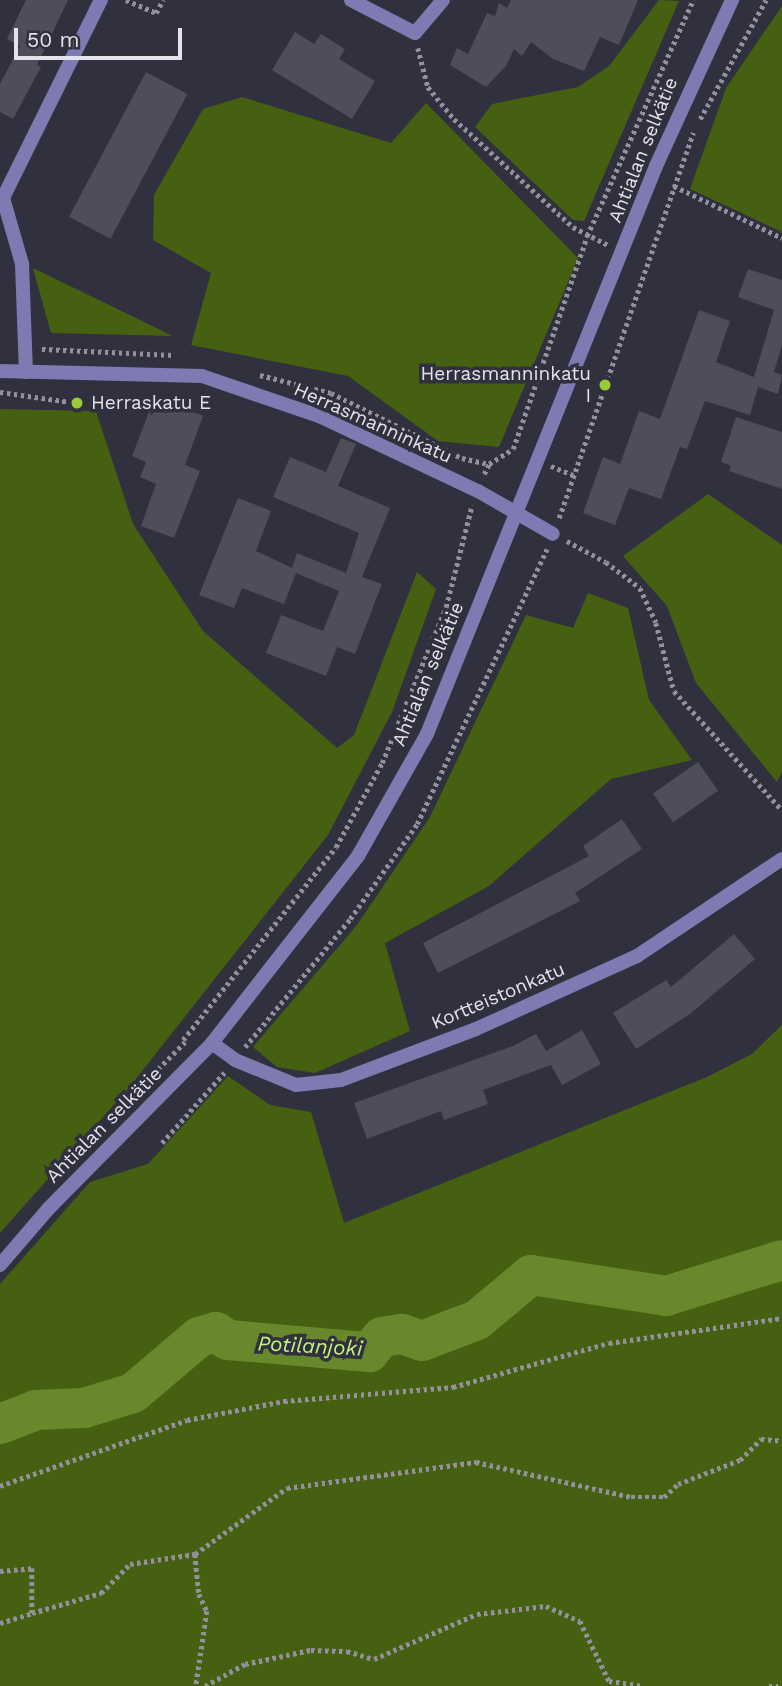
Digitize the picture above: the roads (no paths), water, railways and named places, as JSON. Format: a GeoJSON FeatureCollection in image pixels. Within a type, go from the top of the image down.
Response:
{"type":"FeatureCollection","features":[{"type":"Feature","properties":{"kind":"street"},"geometry":{"type":"LineString","coordinates":[[26,372],[22,264],[1,198],[101,0]]}},
{"type":"Feature","properties":{"kind":"street"},"geometry":{"type":"LineString","coordinates":[[351,0],[415,33],[443,0]]}},
{"type":"Feature","properties":{"kind":"street","name":"Ahtialan selkätie"},"geometry":{"type":"LineString","coordinates":[[0,1265],[49,1208],[212,1042],[358,856],[428,734],[697,71],[732,0]]}},
{"type":"Feature","properties":{"kind":"street","name":"Herrasmanninkatu"},"geometry":{"type":"LineString","coordinates":[[0,371],[202,376],[319,416],[478,491],[553,534]]}},
{"type":"Feature","properties":{"kind":"street","name":"Kortteistonkatu"},"geometry":{"type":"LineString","coordinates":[[212,1042],[235,1060],[296,1085],[341,1080],[476,1029],[638,956],[782,859]]}},
{"type":"Feature","properties":{"kind":"waterway","name":"Potilanjoki"},"geometry":{"type":"LineString","coordinates":[[0,1424],[36,1410],[84,1408],[133,1393],[199,1337],[216,1332],[228,1340],[369,1352],[382,1337],[402,1334],[422,1341],[477,1320],[531,1275],[666,1296],[782,1260]]}},
{"type":"Feature","properties":{"kind":"place","name":"Herrasmanninkatu I"},"geometry":{"type":"Point","coordinates":[605,385]}},
{"type":"Feature","properties":{"kind":"place","name":"Herraskatu E"},"geometry":{"type":"Point","coordinates":[77,403]}}]}
